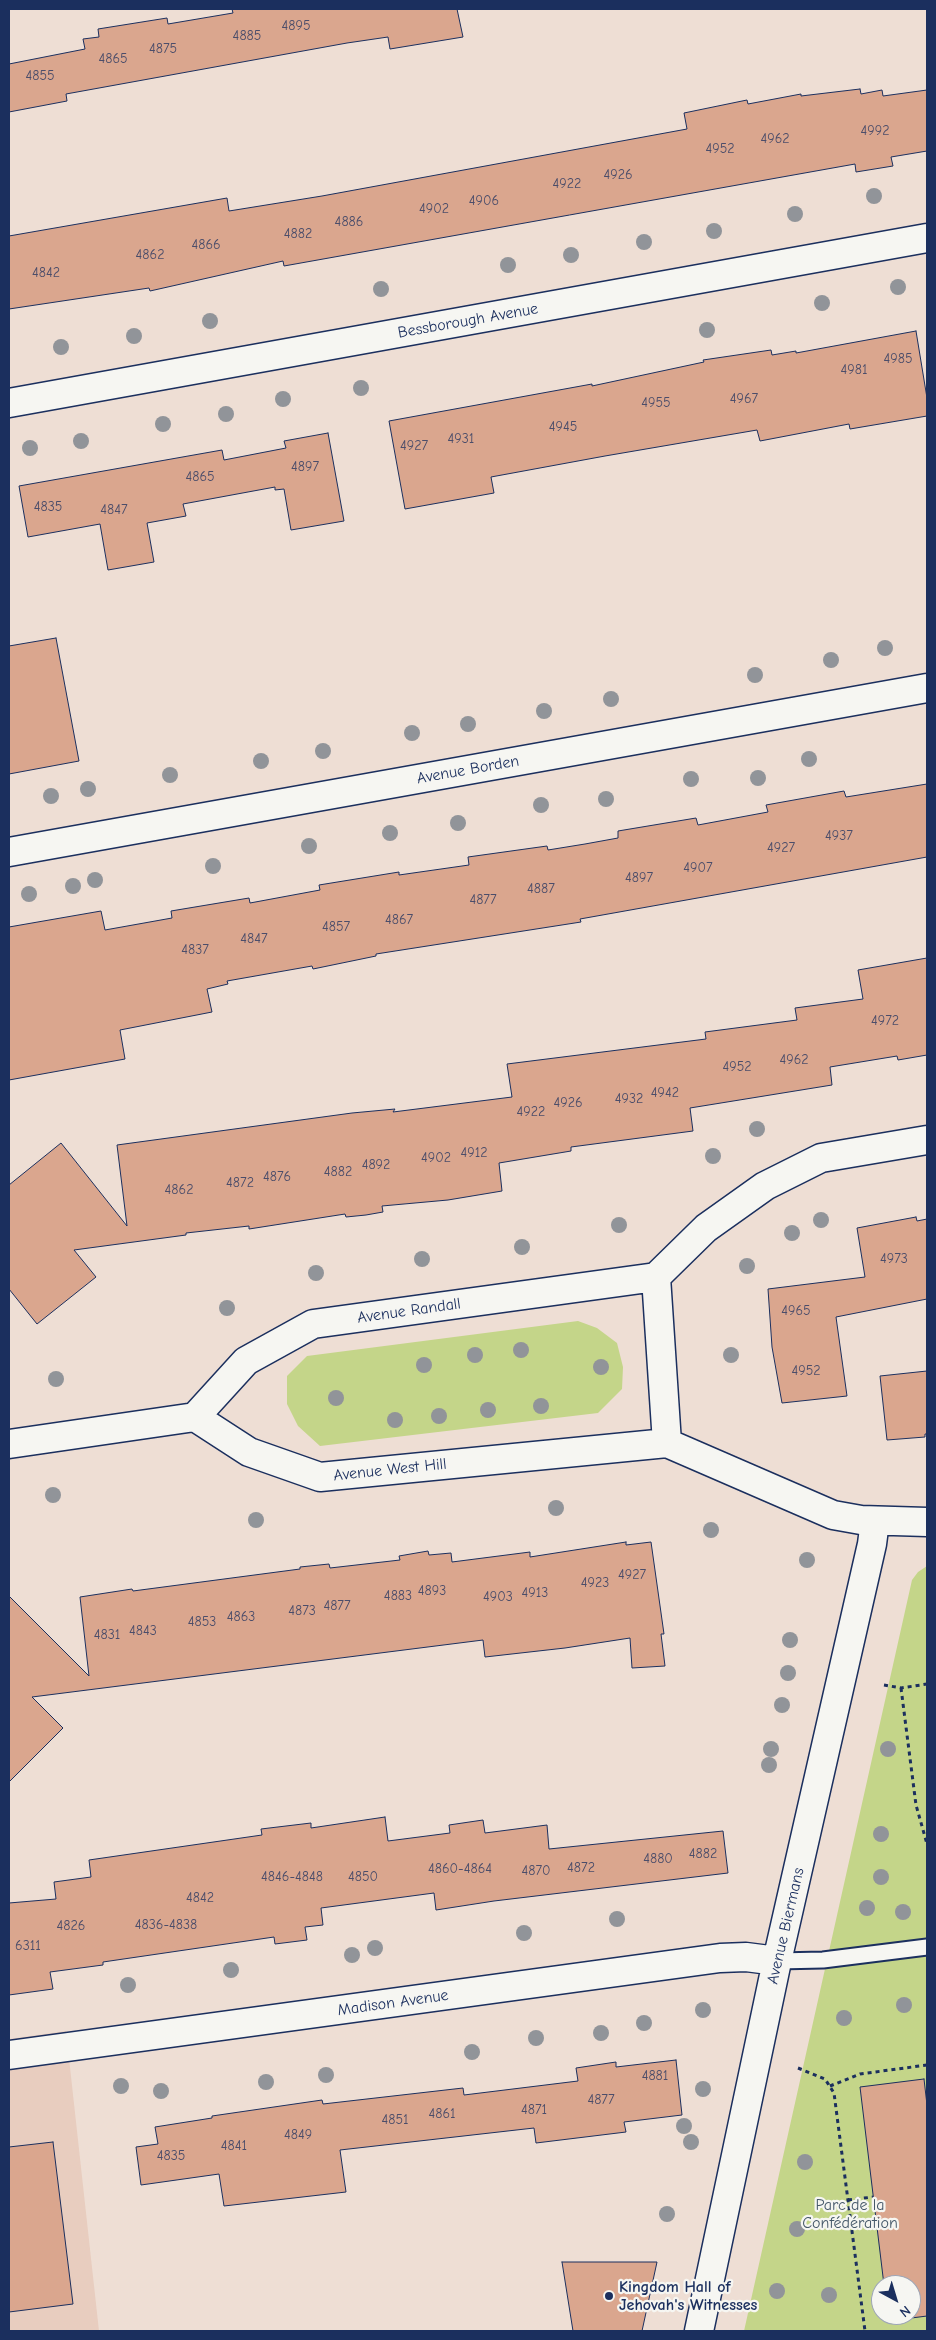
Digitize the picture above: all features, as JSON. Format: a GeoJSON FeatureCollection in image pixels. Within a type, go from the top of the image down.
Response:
{"type":"FeatureCollection","features":[{"type":"Feature","properties":{"kind":"street","name":"Bessborough Avenue"},"geometry":{"type":"LineString","coordinates":[[9,403],[927,238]]}},
{"type":"Feature","properties":{"kind":"street","name":"Avenue Borden"},"geometry":{"type":"LineString","coordinates":[[9,852],[927,688]]}},
{"type":"Feature","properties":{"kind":"street"},"geometry":{"type":"LineString","coordinates":[[667,1443],[656,1277],[706,1228],[765,1186],[821,1158],[927,1140]]}},
{"type":"Feature","properties":{"kind":"street","name":"Avenue Randall"},"geometry":{"type":"LineString","coordinates":[[195,1417],[246,1361],[312,1324],[656,1277]]}},
{"type":"Feature","properties":{"kind":"street"},"geometry":{"type":"LineString","coordinates":[[9,1444],[195,1417]]}},
{"type":"Feature","properties":{"kind":"street","name":"Avenue West Hill"},"geometry":{"type":"LineString","coordinates":[[195,1417],[249,1452],[320,1477],[667,1443],[834,1515],[875,1521],[927,1522]]}},
{"type":"Feature","properties":{"kind":"street","name":"Avenue Biermans"},"geometry":{"type":"LineString","coordinates":[[699,2331],[777,1961],[872,1544],[875,1521]]}},
{"type":"Feature","properties":{"kind":"street","name":"Madison Avenue"},"geometry":{"type":"LineString","coordinates":[[9,2055],[720,1958],[746,1957],[777,1961]]}},
{"type":"Feature","properties":{"kind":"lane"},"geometry":{"type":"LineString","coordinates":[[777,1961],[816,1961],[927,1947]]}},
{"type":"Feature","properties":{"kind":"path"},"geometry":{"type":"LineString","coordinates":[[884,1685],[901,1688],[927,1684]]}},
{"type":"Feature","properties":{"kind":"path"},"geometry":{"type":"LineString","coordinates":[[901,1688],[916,1805],[927,1844]]}},
{"type":"Feature","properties":{"kind":"path"},"geometry":{"type":"LineString","coordinates":[[830,2086],[860,2074],[927,2066]]}},
{"type":"Feature","properties":{"kind":"path"},"geometry":{"type":"LineString","coordinates":[[798,2068],[817,2074],[830,2086],[834,2094],[865,2331]]}},
{"type":"Feature","properties":{"kind":"path"},"geometry":{"type":"LineString","coordinates":[[848,2200],[873,2197]]}},
{"type":"Feature","properties":{"kind":"shaded area"},"geometry":{"type":"Polygon","coordinates":[[[66,2031],[99,2331],[9,2331],[9,2039],[66,2031]]]}},
{"type":"Feature","properties":{"kind":"green space"},"geometry":{"type":"Polygon","coordinates":[[[578,1321],[597,1328],[617,1343],[623,1367],[622,1389],[598,1413],[320,1446],[298,1426],[287,1404],[287,1376],[307,1356],[578,1321]]]}},
{"type":"Feature","properties":{"kind":"green space","name":"Parc de la Confédération"},"geometry":{"type":"Polygon","coordinates":[[[927,1566],[927,2331],[744,2331],[912,1580],[918,1572],[927,1566]]]}},
{"type":"Feature","properties":{"kind":"building"},"geometry":{"type":"Polygon","coordinates":[[[232,9],[457,9],[463,37],[390,49],[388,37],[347,43],[66,94],[67,101],[9,112],[9,64],[85,49],[83,39],[99,37],[98,29],[167,18],[168,24],[233,13],[232,9]]]}},
{"type":"Feature","properties":{"kind":"building"},"geometry":{"type":"Polygon","coordinates":[[[860,89],[861,94],[882,90],[883,96],[927,90],[927,151],[891,157],[893,166],[856,172],[855,164],[284,266],[283,261],[150,291],[149,288],[9,309],[9,236],[227,198],[229,211],[322,196],[687,129],[684,113],[747,100],[748,104],[801,94],[801,96],[860,89]]]}},
{"type":"Feature","properties":{"kind":"building"},"geometry":{"type":"Polygon","coordinates":[[[916,331],[927,398],[927,416],[850,429],[849,424],[760,441],[757,430],[605,456],[491,477],[494,493],[405,509],[389,421],[592,384],[592,386],[704,362],[703,360],[771,350],[772,355],[796,351],[796,353],[916,331]]]}},
{"type":"Feature","properties":{"kind":"building"},"geometry":{"type":"Polygon","coordinates":[[[328,433],[344,521],[291,530],[284,489],[275,490],[275,487],[183,504],[186,516],[147,523],[154,562],[108,570],[100,524],[28,537],[19,486],[222,450],[224,460],[286,448],[284,441],[328,433]]]}},
{"type":"Feature","properties":{"kind":"building"},"geometry":{"type":"Polygon","coordinates":[[[56,638],[79,761],[9,774],[9,646],[56,638]]]}},
{"type":"Feature","properties":{"kind":"building"},"geometry":{"type":"Polygon","coordinates":[[[927,784],[927,857],[580,919],[581,922],[376,954],[376,956],[313,969],[312,966],[227,981],[228,984],[207,989],[212,1012],[120,1030],[125,1059],[9,1080],[9,927],[101,911],[105,930],[172,918],[171,911],[249,898],[250,903],[320,890],[319,885],[399,872],[399,875],[469,865],[468,857],[547,846],[548,850],[585,844],[618,838],[618,831],[696,818],[698,825],[768,812],[766,805],[844,791],[846,797],[927,784]]]}},
{"type":"Feature","properties":{"kind":"building"},"geometry":{"type":"Polygon","coordinates":[[[927,958],[927,1055],[898,1060],[897,1056],[830,1067],[832,1085],[690,1108],[693,1131],[571,1147],[571,1151],[499,1163],[502,1191],[448,1200],[382,1206],[383,1212],[366,1215],[346,1217],[345,1214],[249,1229],[249,1226],[186,1233],[186,1235],[74,1250],[96,1277],[37,1324],[9,1289],[9,1185],[61,1143],[127,1226],[117,1145],[352,1113],[395,1109],[393,1112],[512,1097],[507,1064],[706,1039],[705,1032],[797,1020],[795,1008],[863,999],[858,970],[927,958]]]}},
{"type":"Feature","properties":{"kind":"building"},"geometry":{"type":"Polygon","coordinates":[[[916,1217],[917,1221],[927,1219],[927,1299],[836,1317],[847,1396],[782,1403],[772,1347],[768,1289],[865,1277],[857,1228],[916,1217]]]}},
{"type":"Feature","properties":{"kind":"building"},"geometry":{"type":"Polygon","coordinates":[[[927,1371],[927,1434],[925,1434],[925,1437],[887,1440],[880,1376],[927,1371]]]}},
{"type":"Feature","properties":{"kind":"building"},"geometry":{"type":"Polygon","coordinates":[[[626,1542],[626,1545],[651,1542],[664,1634],[661,1634],[665,1666],[632,1668],[630,1638],[485,1657],[483,1640],[32,1697],[63,1728],[9,1782],[9,1596],[89,1676],[80,1597],[300,1569],[300,1567],[329,1564],[330,1568],[400,1560],[399,1556],[428,1551],[429,1555],[451,1553],[452,1562],[530,1552],[530,1557],[626,1542]]]}},
{"type":"Feature","properties":{"kind":"building"},"geometry":{"type":"Polygon","coordinates":[[[385,1817],[388,1841],[450,1833],[449,1825],[483,1820],[485,1833],[547,1825],[549,1849],[723,1831],[728,1873],[494,1901],[436,1910],[434,1893],[321,1908],[323,1925],[305,1927],[307,1940],[275,1944],[274,1937],[103,1962],[103,1965],[50,1972],[53,1989],[9,1995],[9,1903],[56,1899],[54,1882],[91,1877],[89,1860],[262,1835],[261,1829],[311,1823],[311,1828],[385,1817]]]}},
{"type":"Feature","properties":{"kind":"building"},"geometry":{"type":"Polygon","coordinates":[[[676,2060],[682,2115],[624,2122],[626,2132],[536,2143],[534,2128],[340,2150],[346,2192],[224,2206],[219,2174],[141,2185],[136,2147],[158,2144],[155,2127],[212,2118],[212,2116],[322,2100],[323,2104],[463,2088],[464,2095],[578,2081],[576,2068],[616,2062],[616,2067],[676,2060]]]}},
{"type":"Feature","properties":{"kind":"building"},"geometry":{"type":"Polygon","coordinates":[[[924,2079],[927,2105],[927,2316],[921,2317],[921,2275],[883,2275],[860,2087],[924,2079]]]}},
{"type":"Feature","properties":{"kind":"building"},"geometry":{"type":"Polygon","coordinates":[[[53,2142],[73,2304],[9,2312],[9,2147],[53,2142]]]}},
{"type":"Feature","properties":{"kind":"building","name":"Kingdom Hall of Jehovah's Witnesses"},"geometry":{"type":"Polygon","coordinates":[[[562,2262],[657,2262],[642,2331],[573,2331],[562,2262]]]}},
{"type":"Feature","properties":{"kind":"place","name":"Kingdom Hall of Jehovah's Witnesses"},"geometry":{"type":"Point","coordinates":[609,2296]}}]}
